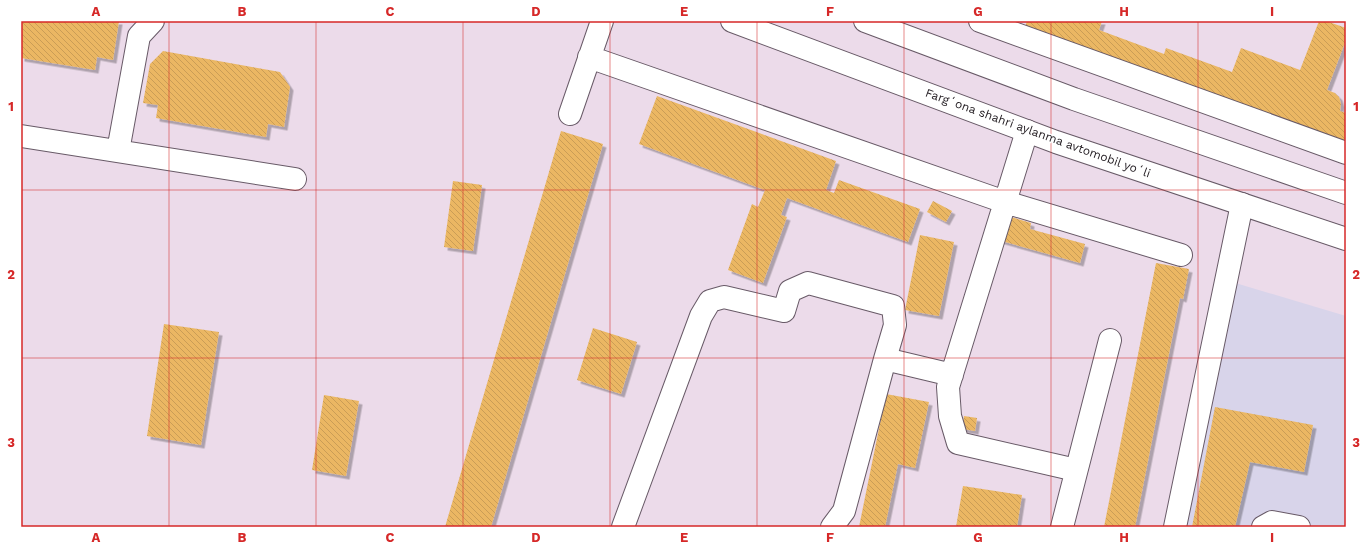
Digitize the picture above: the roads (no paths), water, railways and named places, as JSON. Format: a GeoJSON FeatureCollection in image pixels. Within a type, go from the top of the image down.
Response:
{"type":"FeatureCollection","features":[{"type":"Feature","properties":{"kind":"main road"},"geometry":{"type":"LineString","coordinates":[[118,151],[139,36],[153,21]]}},
{"type":"Feature","properties":{"kind":"main road"},"geometry":{"type":"LineString","coordinates":[[570,114],[602,21]]}},
{"type":"Feature","properties":{"kind":"main road","name":"Fargʻona shahri aylanma avtomobil yoʻli"},"geometry":{"type":"LineString","coordinates":[[732,21],[1027,131],[1346,239]]}},
{"type":"Feature","properties":{"kind":"main road"},"geometry":{"type":"LineString","coordinates":[[865,21],[1074,100],[1346,193]]}},
{"type":"Feature","properties":{"kind":"main road"},"geometry":{"type":"LineString","coordinates":[[980,21],[1346,153]]}},
{"type":"Feature","properties":{"kind":"main road"},"geometry":{"type":"LineString","coordinates":[[589,57],[1005,202],[1181,255]]}},
{"type":"Feature","properties":{"kind":"main road"},"geometry":{"type":"LineString","coordinates":[[1027,131],[948,387],[950,416],[958,443],[1076,470]]}},
{"type":"Feature","properties":{"kind":"main road"},"geometry":{"type":"LineString","coordinates":[[21,136],[295,179]]}},
{"type":"Feature","properties":{"kind":"main road"},"geometry":{"type":"LineString","coordinates":[[1175,527],[1242,204]]}},
{"type":"Feature","properties":{"kind":"main road"},"geometry":{"type":"LineString","coordinates":[[622,527],[701,316],[710,301],[724,297],[784,311],[790,292],[808,283],[893,306],[895,325],[844,511],[832,527]]}},
{"type":"Feature","properties":{"kind":"main road"},"geometry":{"type":"LineString","coordinates":[[1062,527],[1110,340]]}},
{"type":"Feature","properties":{"kind":"main road"},"geometry":{"type":"LineString","coordinates":[[885,359],[952,375]]}},
{"type":"Feature","properties":{"kind":"main road"},"geometry":{"type":"LineString","coordinates":[[1262,527],[1272,522],[1299,527]]}}]}
